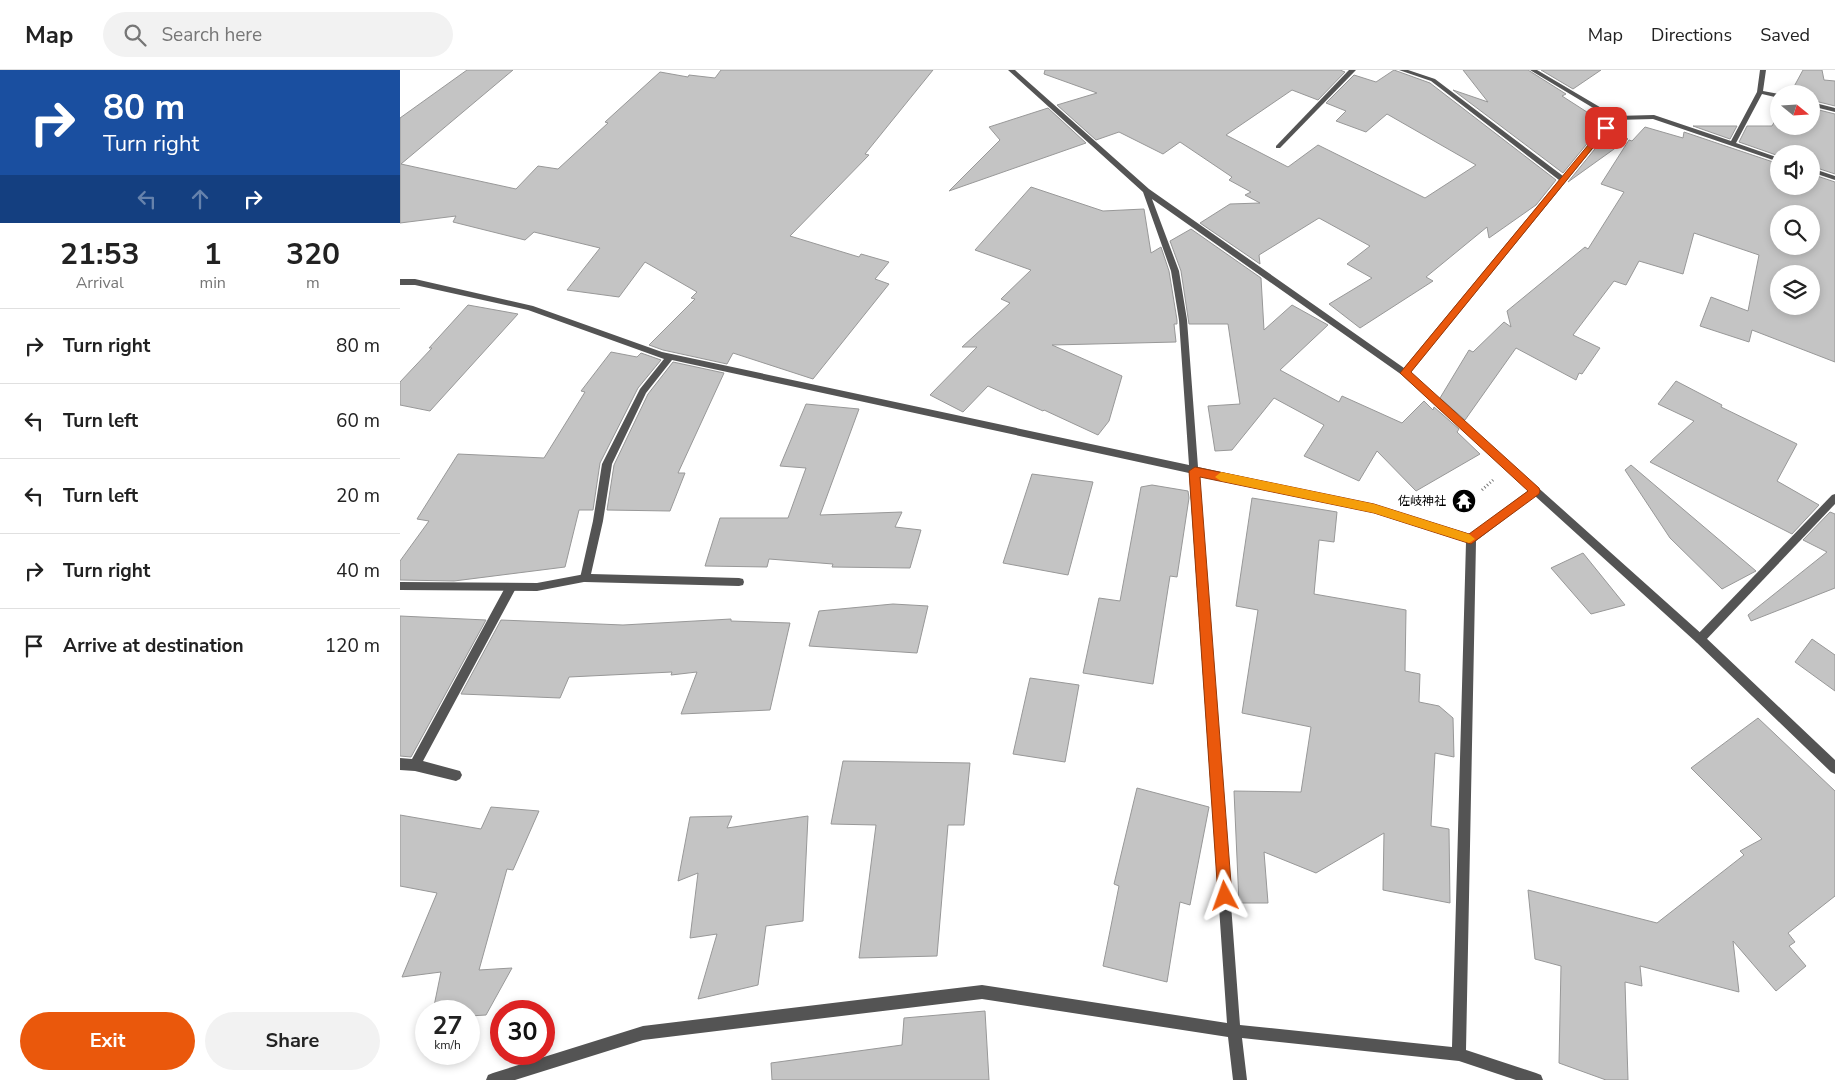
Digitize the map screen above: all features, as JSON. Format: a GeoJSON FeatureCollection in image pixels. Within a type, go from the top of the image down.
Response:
{"type":"FeatureCollection","features":[{"type":"Feature","properties":{"kind":"street"},"geometry":{"type":"LineString","coordinates":[[1011,70],[1146,191],[1405,373],[1700,640],[1835,768]]}},
{"type":"Feature","properties":{"kind":"street"},"geometry":{"type":"LineString","coordinates":[[1278,146],[1353,70]]}},
{"type":"Feature","properties":{"kind":"street"},"geometry":{"type":"LineString","coordinates":[[1402,70],[1433,80],[1563,180]]}},
{"type":"Feature","properties":{"kind":"street"},"geometry":{"type":"LineString","coordinates":[[1533,70],[1614,118],[1654,117],[1770,157]]}},
{"type":"Feature","properties":{"kind":"street"},"geometry":{"type":"LineString","coordinates":[[1732,145],[1760,92],[1763,70]]}},
{"type":"Feature","properties":{"kind":"street"},"geometry":{"type":"LineString","coordinates":[[1760,92],[1770,94]]}},
{"type":"Feature","properties":{"kind":"street"},"geometry":{"type":"LineString","coordinates":[[1820,106],[1835,110]]}},
{"type":"Feature","properties":{"kind":"street"},"geometry":{"type":"LineString","coordinates":[[1405,373],[1614,118]]}},
{"type":"Feature","properties":{"kind":"street"},"geometry":{"type":"LineString","coordinates":[[1820,173],[1835,178]]}},
{"type":"Feature","properties":{"kind":"street"},"geometry":{"type":"LineString","coordinates":[[1146,191],[1175,271],[1183,320],[1234,1031],[1240,1080]]}},
{"type":"Feature","properties":{"kind":"street"},"geometry":{"type":"LineString","coordinates":[[400,282],[415,282],[530,308],[670,357],[1374,509],[1471,539]]}},
{"type":"Feature","properties":{"kind":"street"},"geometry":{"type":"LineString","coordinates":[[585,578],[598,521],[607,464],[643,391],[670,357]]}},
{"type":"Feature","properties":{"kind":"street"},"geometry":{"type":"LineString","coordinates":[[1471,539],[1535,491]]}},
{"type":"Feature","properties":{"kind":"street"},"geometry":{"type":"LineString","coordinates":[[1700,640],[1835,498]]}},
{"type":"Feature","properties":{"kind":"street"},"geometry":{"type":"LineString","coordinates":[[1460,1054],[1471,539]]}},
{"type":"Feature","properties":{"kind":"street"},"geometry":{"type":"LineString","coordinates":[[400,586],[537,587],[585,578],[739,582]]}},
{"type":"Feature","properties":{"kind":"street"},"geometry":{"type":"LineString","coordinates":[[415,765],[511,587]]}},
{"type":"Feature","properties":{"kind":"street"},"geometry":{"type":"LineString","coordinates":[[400,764],[415,765],[456,775]]}},
{"type":"Feature","properties":{"kind":"street"},"geometry":{"type":"LineString","coordinates":[[493,1080],[643,1033],[982,992],[1234,1031],[1460,1054],[1536,1080]]}},
{"type":"Feature","properties":{"kind":"path"},"geometry":{"type":"LineString","coordinates":[[1482,490],[1493,480]]}},
{"type":"Feature","properties":{"kind":"building"},"geometry":{"type":"Polygon","coordinates":[[[467,70],[513,70],[401,164],[516,189],[538,166],[558,169],[608,123],[605,122],[660,72],[688,77],[689,75],[715,78],[721,70],[933,70],[865,154],[869,155],[790,236],[859,257],[861,254],[889,262],[875,279],[889,284],[813,379],[733,353],[727,364],[663,350],[649,345],[695,299],[691,298],[697,292],[645,262],[619,297],[567,290],[600,248],[534,232],[525,240],[453,222],[456,216],[400,223],[400,118],[467,70]]]}},
{"type":"Feature","properties":{"kind":"building"},"geometry":{"type":"Polygon","coordinates":[[[1045,70],[1340,70],[1345,72],[1318,100],[1292,90],[1226,135],[1288,167],[1318,145],[1425,198],[1476,165],[1387,114],[1366,132],[1336,121],[1346,111],[1326,103],[1354,75],[1376,82],[1394,70],[1430,83],[1556,180],[1536,205],[1489,238],[1487,227],[1426,277],[1433,281],[1360,328],[1329,304],[1372,278],[1347,264],[1370,246],[1319,218],[1259,255],[1260,264],[1200,223],[1230,204],[1260,203],[1245,195],[1251,192],[1229,180],[1232,177],[1180,142],[1163,154],[1119,132],[1096,140],[1057,105],[1097,93],[1044,74],[1045,70]]]}},
{"type":"Feature","properties":{"kind":"building"},"geometry":{"type":"Polygon","coordinates":[[[1463,70],[1528,70],[1566,94],[1562,96],[1604,123],[1563,173],[1453,90],[1488,102],[1463,70]]]}},
{"type":"Feature","properties":{"kind":"building"},"geometry":{"type":"Polygon","coordinates":[[[1541,70],[1601,70],[1573,89],[1541,70]]]}},
{"type":"Feature","properties":{"kind":"building"},"geometry":{"type":"Polygon","coordinates":[[[1803,70],[1822,70],[1824,80],[1835,81],[1835,106],[1820,102],[1820,85],[1795,85],[1803,70]]]}},
{"type":"Feature","properties":{"kind":"building"},"geometry":{"type":"Polygon","coordinates":[[[1048,108],[1086,143],[949,191],[1000,140],[989,127],[1048,108]]]}},
{"type":"Feature","properties":{"kind":"building"},"geometry":{"type":"Polygon","coordinates":[[[1820,110],[1835,114],[1835,174],[1820,169],[1820,145],[1770,145],[1770,153],[1739,142],[1747,126],[1770,126],[1770,135],[1820,135],[1820,110]]]}},
{"type":"Feature","properties":{"kind":"building"},"geometry":{"type":"Polygon","coordinates":[[[1693,126],[1737,126],[1730,139],[1693,126]]]}},
{"type":"Feature","properties":{"kind":"building"},"geometry":{"type":"Polygon","coordinates":[[[1645,127],[1683,138],[1684,132],[1770,161],[1770,195],[1820,195],[1820,177],[1835,182],[1835,362],[1752,330],[1749,342],[1700,326],[1711,297],[1748,311],[1759,255],[1694,233],[1683,274],[1639,261],[1626,285],[1614,281],[1573,335],[1600,348],[1582,374],[1579,373],[1576,380],[1516,348],[1465,420],[1440,398],[1469,350],[1473,352],[1504,322],[1511,327],[1507,311],[1585,247],[1588,249],[1624,192],[1601,184],[1629,140],[1632,141],[1645,127]]]}},
{"type":"Feature","properties":{"kind":"building"},"geometry":{"type":"Polygon","coordinates":[[[1612,128],[1628,139],[1568,182],[1612,128]]]}},
{"type":"Feature","properties":{"kind":"building"},"geometry":{"type":"Polygon","coordinates":[[[1031,187],[1103,211],[1144,209],[1151,253],[1161,247],[1169,271],[1177,320],[1177,324],[1174,324],[1176,342],[1052,345],[1122,376],[1109,421],[1098,435],[988,386],[963,412],[930,395],[977,347],[962,347],[1010,303],[1001,299],[1031,270],[975,250],[1031,187]]]}},
{"type":"Feature","properties":{"kind":"building"},"geometry":{"type":"Polygon","coordinates":[[[1191,229],[1261,278],[1264,330],[1292,305],[1328,325],[1280,370],[1339,402],[1342,396],[1402,423],[1424,401],[1433,410],[1434,407],[1459,429],[1457,432],[1480,454],[1416,491],[1377,451],[1359,481],[1304,456],[1324,425],[1274,398],[1232,450],[1215,451],[1208,406],[1240,404],[1228,324],[1189,324],[1181,271],[1170,241],[1191,229]]]}},
{"type":"Feature","properties":{"kind":"building"},"geometry":{"type":"Polygon","coordinates":[[[468,305],[518,314],[430,411],[400,405],[400,382],[468,305]]]}},
{"type":"Feature","properties":{"kind":"building"},"geometry":{"type":"Polygon","coordinates":[[[611,352],[637,357],[641,353],[661,360],[638,388],[600,463],[593,510],[579,510],[565,567],[454,581],[400,580],[400,561],[429,521],[417,519],[458,454],[544,458],[585,392],[581,391],[611,352]]]}},
{"type":"Feature","properties":{"kind":"building"},"geometry":{"type":"Polygon","coordinates":[[[673,362],[724,373],[678,473],[685,473],[670,511],[607,510],[614,465],[648,394],[673,362]]]}},
{"type":"Feature","properties":{"kind":"building"},"geometry":{"type":"Polygon","coordinates":[[[1676,381],[1722,405],[1721,407],[1797,444],[1777,481],[1819,505],[1792,534],[1650,462],[1694,421],[1658,404],[1676,381]]]}},
{"type":"Feature","properties":{"kind":"building"},"geometry":{"type":"Polygon","coordinates":[[[806,404],[859,409],[820,515],[902,512],[895,527],[921,530],[910,568],[832,567],[833,564],[769,559],[767,567],[705,566],[720,518],[788,518],[806,468],[780,466],[806,404]]]}},
{"type":"Feature","properties":{"kind":"building"},"geometry":{"type":"Polygon","coordinates":[[[1631,465],[1756,571],[1722,589],[1670,538],[1625,470],[1631,465]]]}},
{"type":"Feature","properties":{"kind":"building"},"geometry":{"type":"Polygon","coordinates":[[[1032,474],[1093,482],[1068,575],[1003,563],[1032,474]]]}},
{"type":"Feature","properties":{"kind":"building"},"geometry":{"type":"Polygon","coordinates":[[[1152,485],[1188,491],[1189,498],[1177,577],[1170,576],[1153,684],[1083,673],[1099,598],[1120,601],[1141,487],[1152,485]]]}},
{"type":"Feature","properties":{"kind":"building"},"geometry":{"type":"Polygon","coordinates":[[[1252,498],[1337,512],[1334,542],[1319,540],[1314,594],[1406,610],[1405,671],[1420,674],[1419,702],[1439,706],[1453,718],[1454,757],[1435,753],[1431,826],[1449,829],[1450,903],[1383,890],[1384,833],[1316,873],[1264,852],[1268,903],[1239,903],[1234,791],[1301,792],[1311,727],[1242,713],[1258,610],[1236,606],[1252,498]]]}},
{"type":"Feature","properties":{"kind":"building"},"geometry":{"type":"Polygon","coordinates":[[[1830,512],[1835,514],[1835,588],[1751,621],[1748,615],[1827,552],[1803,540],[1830,512]]]}},
{"type":"Feature","properties":{"kind":"building"},"geometry":{"type":"Polygon","coordinates":[[[1583,553],[1625,605],[1591,614],[1551,568],[1583,553]]]}},
{"type":"Feature","properties":{"kind":"building"},"geometry":{"type":"Polygon","coordinates":[[[893,604],[928,606],[917,653],[809,646],[819,611],[893,604]]]}},
{"type":"Feature","properties":{"kind":"building"},"geometry":{"type":"Polygon","coordinates":[[[400,616],[486,620],[411,757],[400,756],[400,616]]]}},
{"type":"Feature","properties":{"kind":"building"},"geometry":{"type":"Polygon","coordinates":[[[731,619],[731,621],[790,623],[770,710],[681,714],[697,672],[671,675],[672,672],[569,677],[560,698],[461,694],[501,620],[623,625],[731,619]]]}},
{"type":"Feature","properties":{"kind":"building"},"geometry":{"type":"Polygon","coordinates":[[[1812,639],[1835,655],[1835,691],[1795,662],[1812,639]]]}},
{"type":"Feature","properties":{"kind":"building"},"geometry":{"type":"Polygon","coordinates":[[[1030,678],[1079,685],[1065,762],[1013,754],[1030,678]]]}},
{"type":"Feature","properties":{"kind":"building"},"geometry":{"type":"Polygon","coordinates":[[[1758,718],[1835,791],[1835,896],[1788,933],[1795,942],[1789,946],[1806,966],[1776,991],[1733,941],[1739,992],[1640,966],[1642,986],[1625,982],[1628,1080],[1606,1080],[1559,1063],[1561,966],[1535,959],[1528,890],[1657,923],[1744,855],[1740,851],[1762,839],[1691,768],[1758,718]]]}},
{"type":"Feature","properties":{"kind":"building"},"geometry":{"type":"Polygon","coordinates":[[[843,761],[970,763],[964,825],[948,825],[937,956],[859,958],[876,825],[831,824],[843,761]]]}},
{"type":"Feature","properties":{"kind":"building"},"geometry":{"type":"Polygon","coordinates":[[[1137,788],[1209,807],[1190,905],[1180,902],[1167,982],[1103,966],[1119,886],[1114,884],[1137,788]]]}},
{"type":"Feature","properties":{"kind":"building"},"geometry":{"type":"Polygon","coordinates":[[[491,807],[539,811],[513,870],[507,869],[479,970],[512,968],[494,1000],[490,1000],[490,1008],[486,1015],[480,1015],[480,1000],[435,1000],[441,972],[402,977],[437,893],[400,886],[400,815],[481,829],[491,807]]]}},
{"type":"Feature","properties":{"kind":"building"},"geometry":{"type":"Polygon","coordinates":[[[732,816],[727,828],[808,816],[803,921],[766,926],[758,985],[698,999],[717,934],[690,938],[698,873],[678,881],[690,817],[732,816]]]}},
{"type":"Feature","properties":{"kind":"building"},"geometry":{"type":"Polygon","coordinates":[[[985,1011],[989,1080],[772,1080],[771,1063],[902,1045],[904,1018],[985,1011]]]}},
{"type":"Feature","properties":{"kind":"slow traffic"},"geometry":{"type":"LineString","coordinates":[[1221,477],[1374,509],[1469,539]]}},
{"type":"Feature","properties":{"kind":"place","name":"佐岐神社"},"geometry":{"type":"Point","coordinates":[1464,501]}},
{"type":"Feature","properties":{"kind":"route"},"geometry":{"type":"LineString","coordinates":[[1225,896],[1195,471],[1374,509],[1471,539],[1535,491],[1405,373],[1606,128]]}}]}
